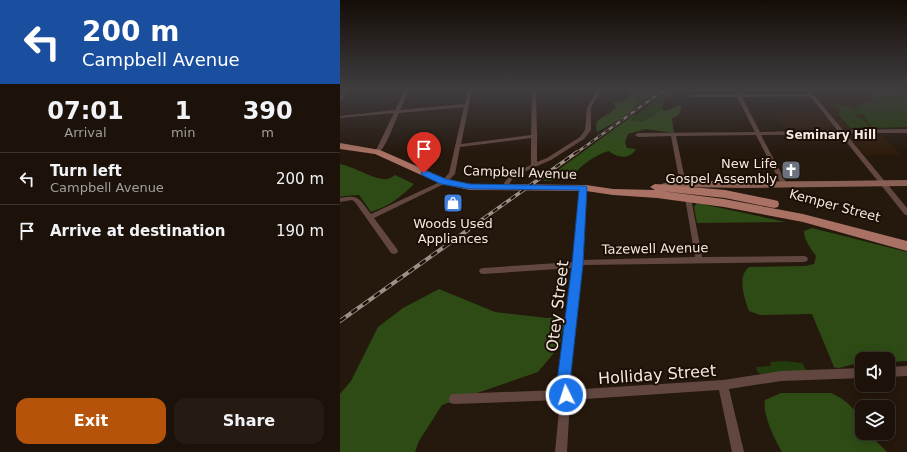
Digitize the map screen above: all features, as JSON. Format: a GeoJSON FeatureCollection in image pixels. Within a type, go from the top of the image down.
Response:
{"type":"FeatureCollection","features":[{"type":"Feature","properties":{"kind":"main road","name":"Campbell Avenue"},"geometry":{"type":"LineString","coordinates":[[340,146],[377,152],[444,182],[470,187],[585,188],[614,185],[661,187],[683,184],[726,194]]}},
{"type":"Feature","properties":{"kind":"main road","name":"Campbell Avenue"},"geometry":{"type":"LineString","coordinates":[[585,188],[613,192],[657,194],[688,198],[726,194],[784,184],[907,183]]}},
{"type":"Feature","properties":{"kind":"main road","name":"Kemper Street"},"geometry":{"type":"LineString","coordinates":[[661,187],[726,194],[780,205],[907,239]]}},
{"type":"Feature","properties":{"kind":"main road","name":"Kemper Street"},"geometry":{"type":"LineString","coordinates":[[726,194],[803,218],[907,246]]}},
{"type":"Feature","properties":{"kind":"street"},"geometry":{"type":"LineString","coordinates":[[340,117],[396,111]]}},
{"type":"Feature","properties":{"kind":"street"},"geometry":{"type":"LineString","coordinates":[[377,152],[397,111]]}},
{"type":"Feature","properties":{"kind":"street"},"geometry":{"type":"LineString","coordinates":[[370,217],[444,182],[452,174],[466,111]]}},
{"type":"Feature","properties":{"kind":"street"},"geometry":{"type":"LineString","coordinates":[[534,111],[534,166]]}},
{"type":"Feature","properties":{"kind":"street"},"geometry":{"type":"LineString","coordinates":[[504,188],[511,177],[534,166],[582,138],[588,130],[589,111]]}},
{"type":"Feature","properties":{"kind":"street"},"geometry":{"type":"LineString","coordinates":[[746,111],[784,184]]}},
{"type":"Feature","properties":{"kind":"street"},"geometry":{"type":"LineString","coordinates":[[825,111],[907,213]]}},
{"type":"Feature","properties":{"kind":"street"},"geometry":{"type":"LineString","coordinates":[[638,135],[907,131]]}},
{"type":"Feature","properties":{"kind":"street"},"geometry":{"type":"LineString","coordinates":[[673,135],[683,184]]}},
{"type":"Feature","properties":{"kind":"street"},"geometry":{"type":"LineString","coordinates":[[459,146],[535,136]]}},
{"type":"Feature","properties":{"kind":"street","name":"Otey Street"},"geometry":{"type":"LineString","coordinates":[[561,452],[566,395],[563,382],[578,264],[585,188]]}},
{"type":"Feature","properties":{"kind":"street"},"geometry":{"type":"LineString","coordinates":[[340,200],[352,198],[357,200],[394,251]]}},
{"type":"Feature","properties":{"kind":"street"},"geometry":{"type":"LineString","coordinates":[[688,198],[699,259]]}},
{"type":"Feature","properties":{"kind":"street","name":"Tazewell Avenue"},"geometry":{"type":"LineString","coordinates":[[483,271],[578,264],[585,262],[699,259],[804,259]]}},
{"type":"Feature","properties":{"kind":"street"},"geometry":{"type":"LineString","coordinates":[[895,372],[907,371]]}},
{"type":"Feature","properties":{"kind":"street","name":"Holliday Street"},"geometry":{"type":"LineString","coordinates":[[454,399],[566,395],[723,385],[781,376],[855,373]]}},
{"type":"Feature","properties":{"kind":"street"},"geometry":{"type":"LineString","coordinates":[[723,385],[738,452]]}},
{"type":"Feature","properties":{"kind":"shaded area"},"geometry":{"type":"Polygon","coordinates":[[[827,111],[907,111],[907,127],[841,128],[827,111]]]}},
{"type":"Feature","properties":{"kind":"shaded area"},"geometry":{"type":"Polygon","coordinates":[[[822,112],[835,127],[785,128],[775,113],[822,112]]]}},
{"type":"Feature","properties":{"kind":"shaded area"},"geometry":{"type":"Polygon","coordinates":[[[847,135],[882,135],[900,155],[863,155],[847,135]]]}},
{"type":"Feature","properties":{"kind":"green space"},"geometry":{"type":"Polygon","coordinates":[[[630,111],[597,132],[596,124],[598,120],[611,112],[630,111]]]}},
{"type":"Feature","properties":{"kind":"green space"},"geometry":{"type":"Polygon","coordinates":[[[641,111],[659,111],[651,117],[643,120],[635,122],[631,121],[641,111]]]}},
{"type":"Feature","properties":{"kind":"green space"},"geometry":{"type":"Polygon","coordinates":[[[659,111],[680,111],[678,115],[672,118],[674,133],[646,129],[628,134],[625,142],[627,148],[636,149],[630,155],[623,157],[609,151],[598,155],[587,162],[569,179],[543,181],[632,116],[637,114],[631,120],[635,121],[643,121],[659,111]]]}},
{"type":"Feature","properties":{"kind":"green space"},"geometry":{"type":"Polygon","coordinates":[[[841,111],[856,111],[858,113],[856,116],[862,118],[870,127],[850,128],[838,114],[841,111]]]}},
{"type":"Feature","properties":{"kind":"green space"},"geometry":{"type":"Polygon","coordinates":[[[857,111],[907,111],[907,127],[873,128],[864,118],[866,117],[865,115],[859,114],[857,111]]]}},
{"type":"Feature","properties":{"kind":"green space"},"geometry":{"type":"Polygon","coordinates":[[[340,164],[376,178],[388,179],[395,175],[414,184],[394,201],[371,212],[359,195],[340,197],[340,164]]]}},
{"type":"Feature","properties":{"kind":"green space"},"geometry":{"type":"Polygon","coordinates":[[[697,203],[786,222],[697,223],[694,207],[697,203]]]}},
{"type":"Feature","properties":{"kind":"green space"},"geometry":{"type":"Polygon","coordinates":[[[812,228],[907,252],[907,361],[895,362],[895,352],[855,352],[855,364],[839,368],[832,367],[834,367],[812,314],[760,315],[749,311],[745,300],[742,281],[745,271],[749,267],[805,266],[814,264],[816,256],[806,241],[804,231],[812,228]]]}},
{"type":"Feature","properties":{"kind":"green space"},"geometry":{"type":"Polygon","coordinates":[[[439,289],[495,312],[547,318],[566,317],[559,347],[538,372],[442,405],[419,441],[415,452],[340,452],[340,394],[351,381],[378,327],[403,308],[439,289]]]}},
{"type":"Feature","properties":{"kind":"green space"},"geometry":{"type":"Polygon","coordinates":[[[784,361],[802,363],[807,371],[760,374],[757,371],[756,367],[771,366],[770,362],[784,361]]]}},
{"type":"Feature","properties":{"kind":"green space"},"geometry":{"type":"Polygon","coordinates":[[[781,393],[831,393],[836,395],[855,411],[855,440],[875,440],[887,452],[782,452],[767,419],[765,412],[765,400],[781,393]]]}},
{"type":"Feature","properties":{"kind":"railway"},"geometry":{"type":"LineString","coordinates":[[576,153],[635,111]]}},
{"type":"Feature","properties":{"kind":"railway"},"geometry":{"type":"LineString","coordinates":[[466,231],[577,152]]}},
{"type":"Feature","properties":{"kind":"railway"},"geometry":{"type":"LineString","coordinates":[[340,321],[468,230]]}},
{"type":"Feature","properties":{"kind":"place","name":"New Life Gospel Assembly"},"geometry":{"type":"Point","coordinates":[791,170]}},
{"type":"Feature","properties":{"kind":"place","name":"Woods Used Appliances"},"geometry":{"type":"Point","coordinates":[453,203]}},
{"type":"Feature","properties":{"kind":"district","name":"Seminary Hill"},"geometry":{"type":"Point","coordinates":[831,135]}},
{"type":"Feature","properties":{"kind":"route"},"geometry":{"type":"LineString","coordinates":[[424,173],[444,182],[470,187],[583,188],[578,264],[563,382],[566,395]]}}]}
